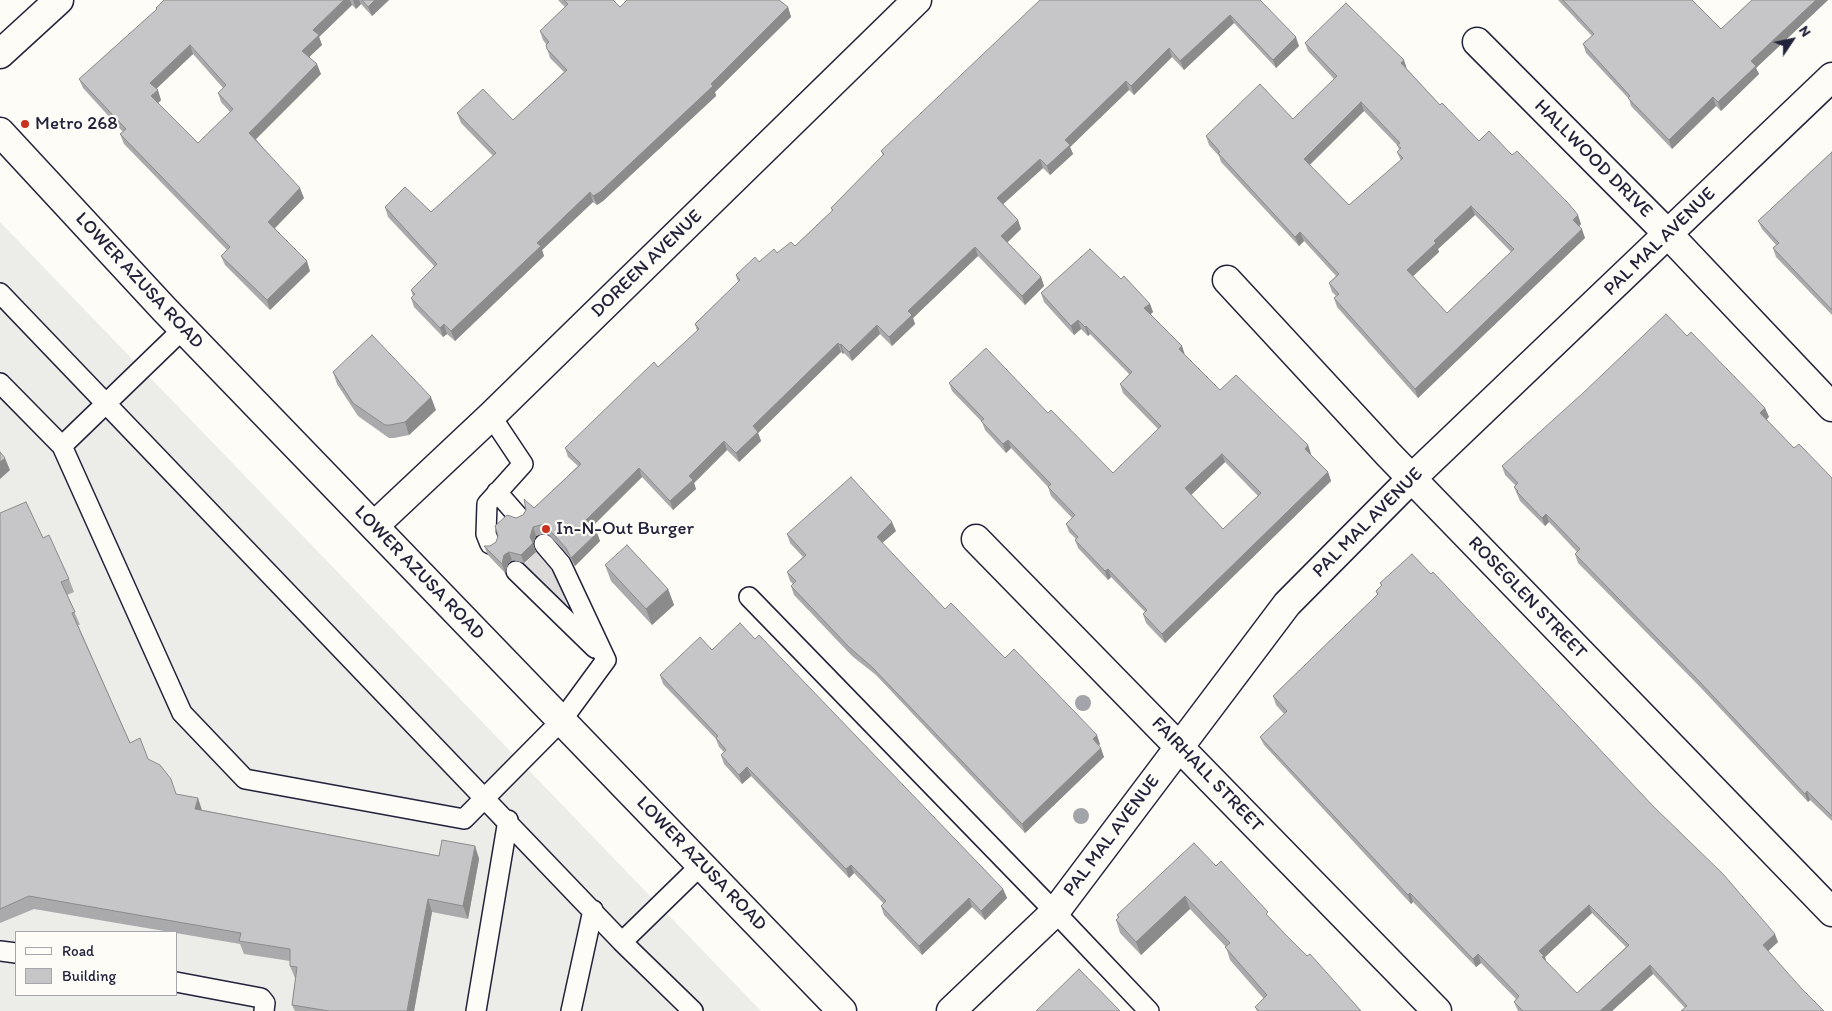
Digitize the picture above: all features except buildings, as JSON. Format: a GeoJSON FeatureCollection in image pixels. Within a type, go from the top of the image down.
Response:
{"type":"FeatureCollection","features":[{"type":"Feature","properties":{"kind":"street"},"geometry":{"type":"LineString","coordinates":[[0,54],[59,0]]}},
{"type":"Feature","properties":{"kind":"street","name":"DOREEN AVENUE"},"geometry":{"type":"LineString","coordinates":[[374,526],[491,416],[917,0]]}},
{"type":"Feature","properties":{"kind":"street","name":"HALLWOOD DRIVE"},"geometry":{"type":"LineString","coordinates":[[1477,42],[1668,234],[1832,407]]}},
{"type":"Feature","properties":{"kind":"street","name":"PAL MAL AVENUE"},"geometry":{"type":"LineString","coordinates":[[951,1011],[1055,912],[1287,604],[1412,478],[1832,77]]}},
{"type":"Feature","properties":{"kind":"street","name":"LOWER AZUSA ROAD"},"geometry":{"type":"LineString","coordinates":[[0,132],[183,329],[842,1011]]}},
{"type":"Feature","properties":{"kind":"street","name":"ROSEGLEN STREET"},"geometry":{"type":"LineString","coordinates":[[1227,280],[1412,478],[1832,912]]}},
{"type":"Feature","properties":{"kind":"street","name":"FAIRHALL STREET"},"geometry":{"type":"LineString","coordinates":[[976,539],[1437,1011]]}},
{"type":"Feature","properties":{"kind":"lane"},"geometry":{"type":"LineString","coordinates":[[0,293],[486,797],[622,942],[692,1011]]}},
{"type":"Feature","properties":{"kind":"lane"},"geometry":{"type":"LineString","coordinates":[[62,446],[183,329]]}},
{"type":"Feature","properties":{"kind":"lane"},"geometry":{"type":"LineString","coordinates":[[0,383],[62,446],[182,714],[245,779],[464,819],[562,720],[606,660]]}},
{"type":"Feature","properties":{"kind":"lane"},"geometry":{"type":"LineString","coordinates":[[490,544],[486,534],[487,504],[523,464],[491,416]]}},
{"type":"Feature","properties":{"kind":"lane"},"geometry":{"type":"LineString","coordinates":[[497,492],[518,516]]}},
{"type":"Feature","properties":{"kind":"lane"},"geometry":{"type":"LineString","coordinates":[[544,544],[561,564],[606,660]]}},
{"type":"Feature","properties":{"kind":"lane"},"geometry":{"type":"LineString","coordinates":[[516,571],[606,660]]}},
{"type":"Feature","properties":{"kind":"lane"},"geometry":{"type":"LineString","coordinates":[[750,597],[1055,912],[1148,1011]]}},
{"type":"Feature","properties":{"kind":"lane"},"geometry":{"type":"LineString","coordinates":[[476,1011],[508,820]]}},
{"type":"Feature","properties":{"kind":"lane"},"geometry":{"type":"LineString","coordinates":[[622,942],[701,865]]}},
{"type":"Feature","properties":{"kind":"lane"},"geometry":{"type":"LineString","coordinates":[[571,1011],[593,910]]}},
{"type":"Feature","properties":{"kind":"lane"},"geometry":{"type":"LineString","coordinates":[[0,951],[15,953]]}},
{"type":"Feature","properties":{"kind":"lane"},"geometry":{"type":"LineString","coordinates":[[178,982],[261,998],[264,1003],[264,1011]]}},
{"type":"Feature","properties":{"kind":"shaded area"},"geometry":{"type":"Polygon","coordinates":[[[0,222],[761,1011],[0,1011],[0,222]]]}},
{"type":"Feature","properties":{"kind":"shaded area"},"geometry":{"type":"Polygon","coordinates":[[[537,551],[556,571],[569,613],[522,566],[537,551]]]}},
{"type":"Feature","properties":{"kind":"place","name":"Metro 268"},"geometry":{"type":"Point","coordinates":[25,124]}},
{"type":"Feature","properties":{"kind":"place","name":"In-N-Out Burger"},"geometry":{"type":"Point","coordinates":[546,529]}}]}
